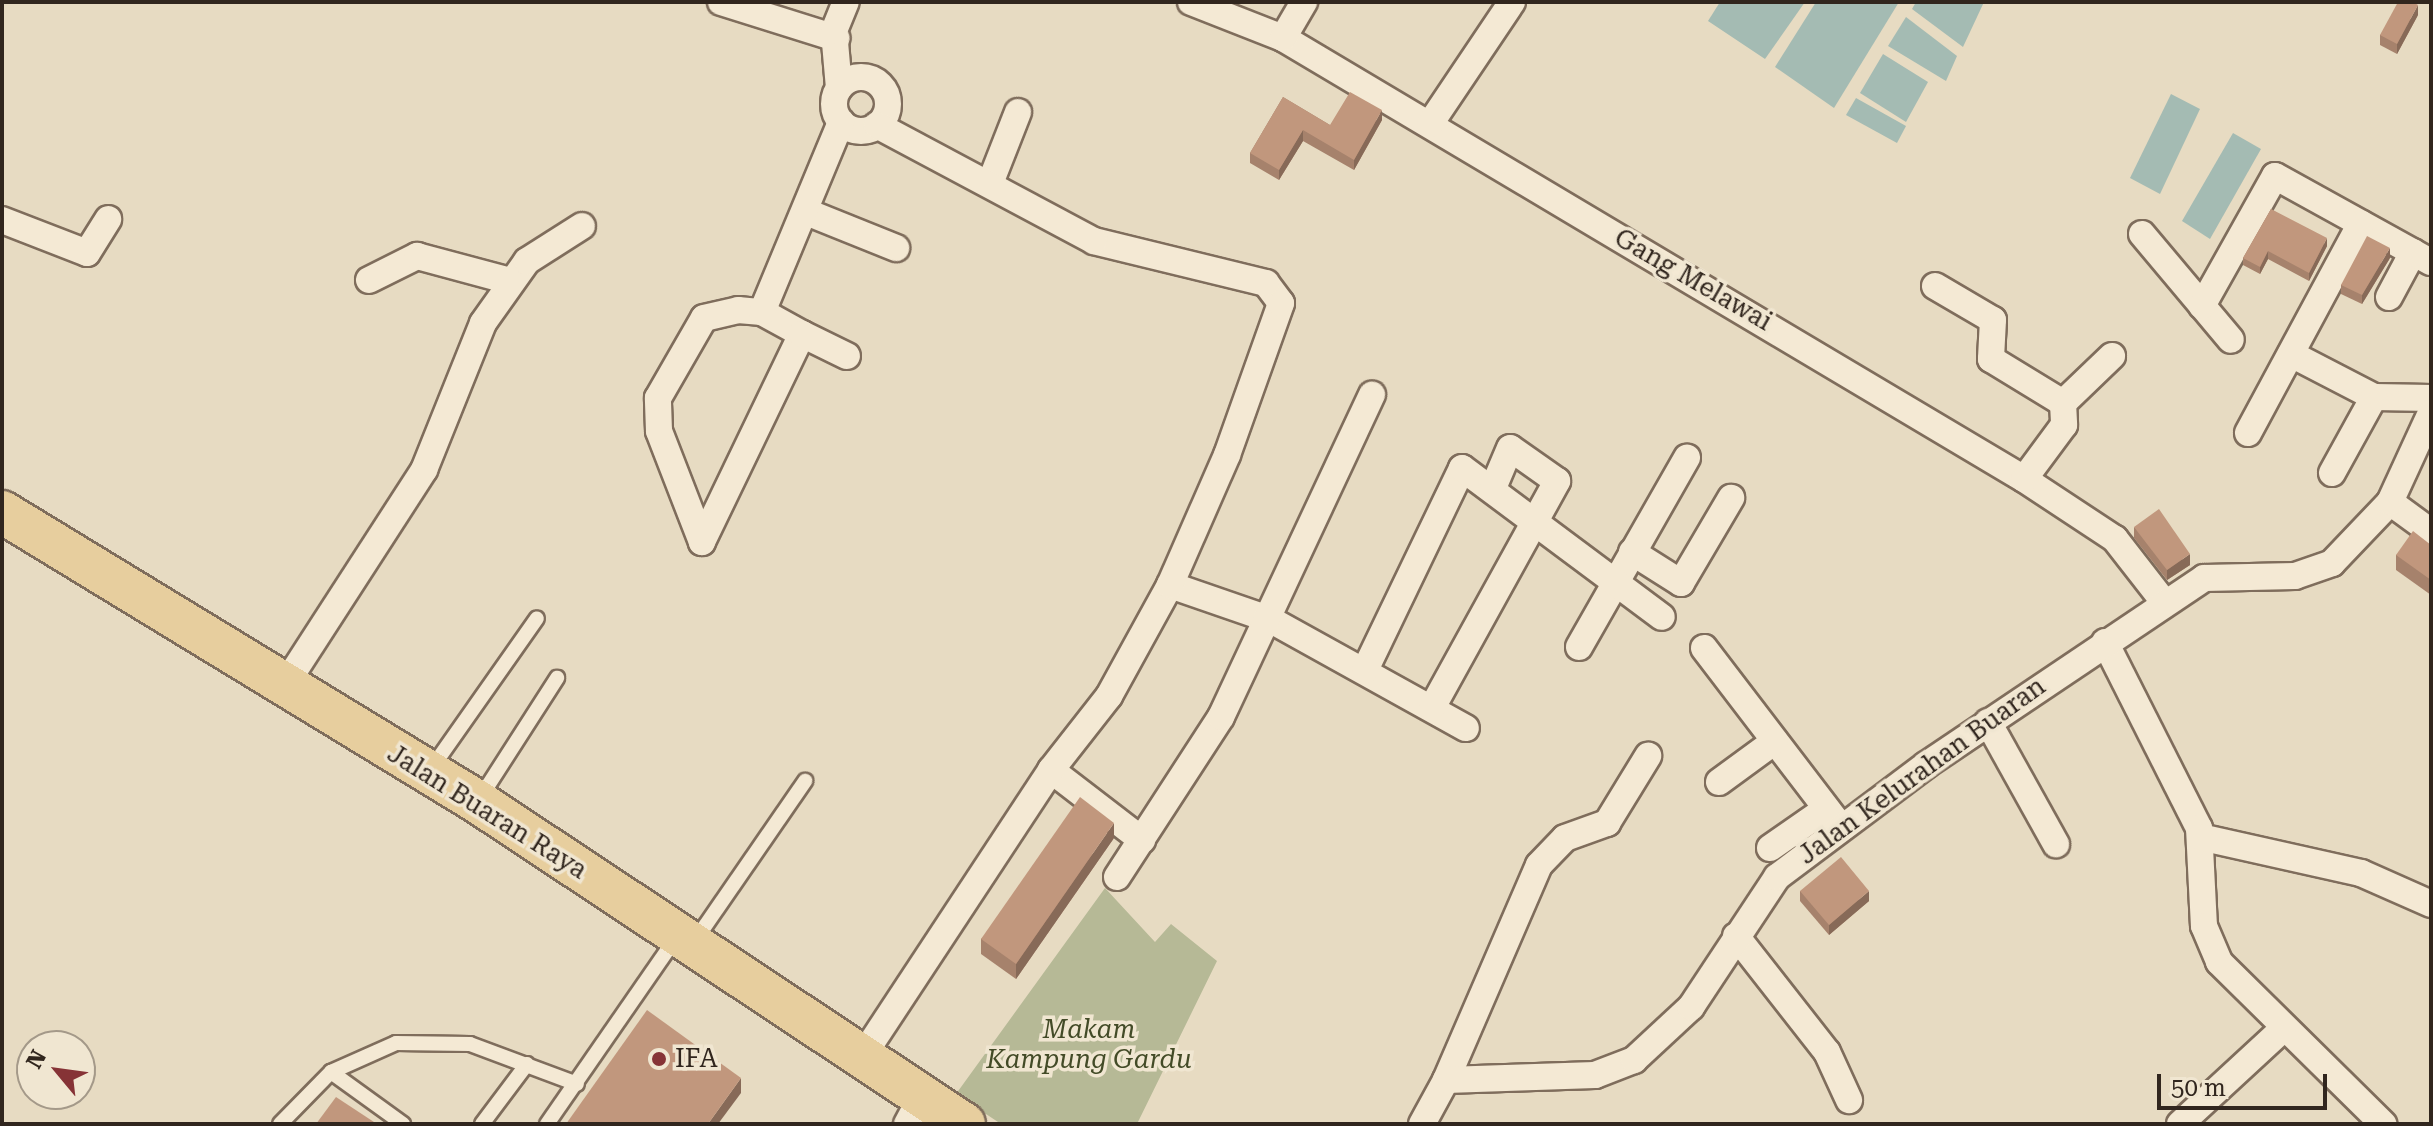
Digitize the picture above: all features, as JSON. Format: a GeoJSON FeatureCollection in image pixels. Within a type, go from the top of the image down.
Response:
{"type":"FeatureCollection","features":[{"type":"Feature","properties":{"kind":"main road","name":"Jalan Buaran Raya"},"geometry":{"type":"LineString","coordinates":[[2,512],[283,688],[478,802],[862,1057],[915,1110],[964,1124]]}},
{"type":"Feature","properties":{"kind":"street"},"geometry":{"type":"LineString","coordinates":[[721,2],[836,38]]}},
{"type":"Feature","properties":{"kind":"street"},"geometry":{"type":"LineString","coordinates":[[846,2],[836,38],[839,88],[834,105],[841,122],[857,131],[877,125],[991,181],[1120,252],[1266,283],[1277,293],[1267,354],[1170,585],[1093,722],[1051,770],[862,1057]]}},
{"type":"Feature","properties":{"kind":"street","name":"Gang Melawai"},"geometry":{"type":"LineString","coordinates":[[1191,2],[1283,38],[2024,479],[2115,539],[2164,602]]}},
{"type":"Feature","properties":{"kind":"street"},"geometry":{"type":"LineString","coordinates":[[1283,38],[1304,2]]}},
{"type":"Feature","properties":{"kind":"street"},"geometry":{"type":"LineString","coordinates":[[1430,124],[1512,2]]}},
{"type":"Feature","properties":{"kind":"street"},"geometry":{"type":"LineString","coordinates":[[839,88],[864,77],[880,86],[888,103],[877,125]]}},
{"type":"Feature","properties":{"kind":"street"},"geometry":{"type":"LineString","coordinates":[[991,181],[1018,112]]}},
{"type":"Feature","properties":{"kind":"street"},"geometry":{"type":"LineString","coordinates":[[762,312],[809,213],[841,122]]}},
{"type":"Feature","properties":{"kind":"street"},"geometry":{"type":"LineString","coordinates":[[2202,306],[2275,176],[2422,257],[2389,297]]}},
{"type":"Feature","properties":{"kind":"street"},"geometry":{"type":"LineString","coordinates":[[809,213],[896,248]]}},
{"type":"Feature","properties":{"kind":"street"},"geometry":{"type":"LineString","coordinates":[[2,220],[87,253],[108,219]]}},
{"type":"Feature","properties":{"kind":"street"},"geometry":{"type":"LineString","coordinates":[[2248,433],[2361,223]]}},
{"type":"Feature","properties":{"kind":"street"},"geometry":{"type":"LineString","coordinates":[[283,688],[424,470],[477,334],[510,281],[582,226]]}},
{"type":"Feature","properties":{"kind":"street"},"geometry":{"type":"LineString","coordinates":[[2142,234],[2231,340]]}},
{"type":"Feature","properties":{"kind":"street"},"geometry":{"type":"LineString","coordinates":[[369,280],[417,256],[510,281]]}},
{"type":"Feature","properties":{"kind":"street"},"geometry":{"type":"LineString","coordinates":[[1935,286],[1993,320],[1991,359],[2063,403]]}},
{"type":"Feature","properties":{"kind":"street"},"geometry":{"type":"LineString","coordinates":[[802,334],[720,504],[709,534],[697,541],[675,482],[656,414],[663,380],[710,314],[762,312],[847,356]]}},
{"type":"Feature","properties":{"kind":"street"},"geometry":{"type":"LineString","coordinates":[[2291,354],[2374,397],[2431,398]]}},
{"type":"Feature","properties":{"kind":"street"},"geometry":{"type":"LineString","coordinates":[[2024,479],[2064,425],[2063,403],[2112,356]]}},
{"type":"Feature","properties":{"kind":"street"},"geometry":{"type":"LineString","coordinates":[[1117,877],[1213,731],[1269,619],[1372,395]]}},
{"type":"Feature","properties":{"kind":"street"},"geometry":{"type":"LineString","coordinates":[[2332,473],[2374,397]]}},
{"type":"Feature","properties":{"kind":"street","name":"Jalan Kelurahan Buaran"},"geometry":{"type":"LineString","coordinates":[[1446,1080],[1613,1072],[1691,1007],[1777,877],[1834,818],[1988,722],[2204,578],[2316,572],[2347,551],[2390,502],[2431,413]]}},
{"type":"Feature","properties":{"kind":"street"},"geometry":{"type":"LineString","coordinates":[[1433,706],[1556,480],[1510,448],[1493,488]]}},
{"type":"Feature","properties":{"kind":"street"},"geometry":{"type":"LineString","coordinates":[[1579,647],[1687,458]]}},
{"type":"Feature","properties":{"kind":"street"},"geometry":{"type":"LineString","coordinates":[[1365,670],[1457,471],[1468,469],[1662,617]]}},
{"type":"Feature","properties":{"kind":"street"},"geometry":{"type":"LineString","coordinates":[[675,482],[720,504]]}},
{"type":"Feature","properties":{"kind":"street"},"geometry":{"type":"LineString","coordinates":[[1632,552],[1681,583],[1731,498]]}},
{"type":"Feature","properties":{"kind":"street"},"geometry":{"type":"LineString","coordinates":[[2390,502],[2431,532]]}},
{"type":"Feature","properties":{"kind":"street"},"geometry":{"type":"LineString","coordinates":[[1170,585],[1269,619],[1433,706],[1466,728]]}},
{"type":"Feature","properties":{"kind":"street"},"geometry":{"type":"LineString","coordinates":[[2105,642],[2200,837],[2208,941],[2283,1029],[2383,1124]]}},
{"type":"Feature","properties":{"kind":"street"},"geometry":{"type":"LineString","coordinates":[[1704,648],[1834,818],[1770,848]]}},
{"type":"Feature","properties":{"kind":"street"},"geometry":{"type":"LineString","coordinates":[[1988,722],[2056,844]]}},
{"type":"Feature","properties":{"kind":"street"},"geometry":{"type":"LineString","coordinates":[[1719,782],[1775,741]]}},
{"type":"Feature","properties":{"kind":"street"},"geometry":{"type":"LineString","coordinates":[[1422,1124],[1446,1080],[1539,865],[1565,838],[1607,823],[1648,756]]}},
{"type":"Feature","properties":{"kind":"street"},"geometry":{"type":"LineString","coordinates":[[1051,770],[1142,840]]}},
{"type":"Feature","properties":{"kind":"street"},"geometry":{"type":"LineString","coordinates":[[2200,837],[2361,873],[2431,904]]}},
{"type":"Feature","properties":{"kind":"street"},"geometry":{"type":"LineString","coordinates":[[1736,936],[1827,1052],[1849,1100]]}},
{"type":"Feature","properties":{"kind":"street"},"geometry":{"type":"LineString","coordinates":[[2180,1124],[2283,1029]]}},
{"type":"Feature","properties":{"kind":"lane"},"geometry":{"type":"LineString","coordinates":[[429,773],[537,618]]}},
{"type":"Feature","properties":{"kind":"lane"},"geometry":{"type":"LineString","coordinates":[[478,802],[557,678]]}},
{"type":"Feature","properties":{"kind":"lane"},"geometry":{"type":"LineString","coordinates":[[547,1124],[805,781]]}},
{"type":"Feature","properties":{"kind":"lane"},"geometry":{"type":"LineString","coordinates":[[280,1124],[331,1072],[396,1043],[470,1044],[577,1084]]}},
{"type":"Feature","properties":{"kind":"lane"},"geometry":{"type":"LineString","coordinates":[[482,1124],[527,1064]]}},
{"type":"Feature","properties":{"kind":"lane"},"geometry":{"type":"LineString","coordinates":[[331,1072],[403,1124]]}},
{"type":"Feature","properties":{"kind":"green space","name":"Makam Kampung Gardu"},"geometry":{"type":"Polygon","coordinates":[[[1105,888],[1155,942],[1171,924],[1217,961],[1137,1124],[1001,1124],[956,1094],[1105,888]]]}},
{"type":"Feature","properties":{"kind":"water"},"geometry":{"type":"Polygon","coordinates":[[[1720,2],[1805,2],[1765,59],[1708,21],[1720,2]]]}},
{"type":"Feature","properties":{"kind":"water"},"geometry":{"type":"Polygon","coordinates":[[[1816,2],[1899,2],[1834,108],[1775,67],[1816,2]]]}},
{"type":"Feature","properties":{"kind":"water"},"geometry":{"type":"Polygon","coordinates":[[[1916,2],[1984,2],[1963,47],[1912,9],[1916,2]]]}},
{"type":"Feature","properties":{"kind":"water"},"geometry":{"type":"Polygon","coordinates":[[[1906,17],[1957,56],[1946,81],[1888,46],[1906,17]]]}},
{"type":"Feature","properties":{"kind":"water"},"geometry":{"type":"Polygon","coordinates":[[[1883,54],[1928,82],[1906,122],[1860,93],[1883,54]]]}},
{"type":"Feature","properties":{"kind":"water"},"geometry":{"type":"Polygon","coordinates":[[[2171,94],[2200,109],[2160,194],[2130,178],[2171,94]]]}},
{"type":"Feature","properties":{"kind":"water"},"geometry":{"type":"Polygon","coordinates":[[[1856,98],[1906,126],[1897,143],[1846,115],[1856,98]]]}},
{"type":"Feature","properties":{"kind":"water"},"geometry":{"type":"Polygon","coordinates":[[[2233,133],[2261,149],[2210,239],[2182,221],[2233,133]]]}},
{"type":"Feature","properties":{"kind":"building"},"geometry":{"type":"Polygon","coordinates":[[[2398,2],[2418,5],[2397,44],[2380,35],[2398,2]]]}},
{"type":"Feature","properties":{"kind":"building"},"geometry":{"type":"Polygon","coordinates":[[[1350,92],[1382,110],[1354,160],[1303,130],[1279,170],[1250,153],[1283,97],[1330,125],[1350,92]]]}},
{"type":"Feature","properties":{"kind":"building"},"geometry":{"type":"Polygon","coordinates":[[[2271,209],[2327,238],[2309,273],[2268,251],[2260,267],[2243,258],[2271,209]]]}},
{"type":"Feature","properties":{"kind":"building"},"geometry":{"type":"Polygon","coordinates":[[[2367,236],[2390,248],[2362,295],[2341,285],[2367,236]]]}},
{"type":"Feature","properties":{"kind":"building"},"geometry":{"type":"Polygon","coordinates":[[[2159,509],[2190,554],[2167,570],[2134,527],[2159,509]]]}},
{"type":"Feature","properties":{"kind":"building"},"geometry":{"type":"Polygon","coordinates":[[[2413,531],[2431,545],[2431,580],[2396,555],[2413,531]]]}},
{"type":"Feature","properties":{"kind":"building"},"geometry":{"type":"Polygon","coordinates":[[[1080,797],[1114,823],[1016,964],[981,939],[1080,797]]]}},
{"type":"Feature","properties":{"kind":"building"},"geometry":{"type":"Polygon","coordinates":[[[1841,857],[1869,891],[1829,925],[1800,891],[1841,857]]]}},
{"type":"Feature","properties":{"kind":"building","name":"IFA"},"geometry":{"type":"Polygon","coordinates":[[[647,1010],[741,1078],[708,1124],[566,1124],[647,1010]]]}},
{"type":"Feature","properties":{"kind":"building"},"geometry":{"type":"Polygon","coordinates":[[[336,1097],[377,1124],[316,1124],[336,1097]]]}},
{"type":"Feature","properties":{"kind":"place","name":"IFA"},"geometry":{"type":"Point","coordinates":[659,1059]}}]}
